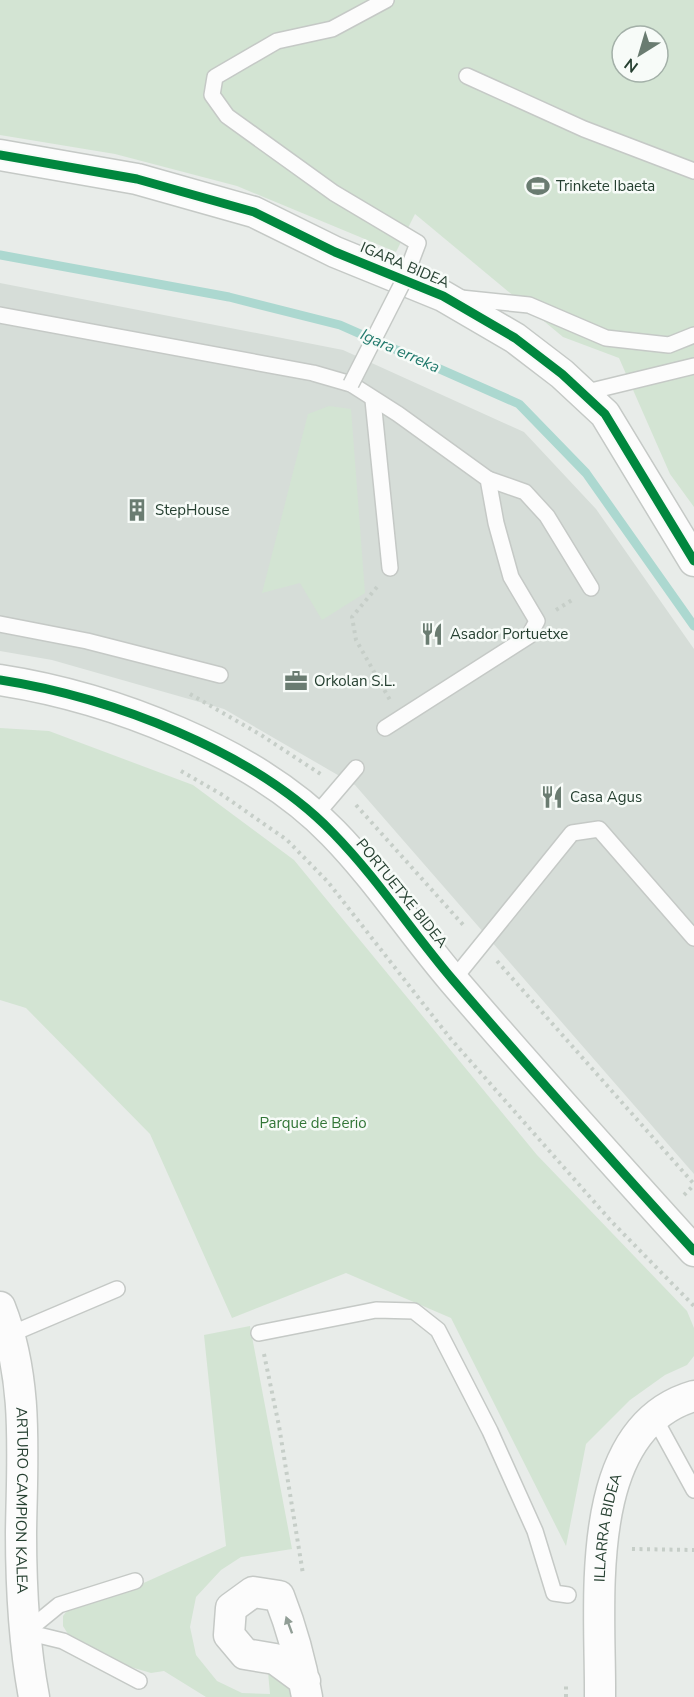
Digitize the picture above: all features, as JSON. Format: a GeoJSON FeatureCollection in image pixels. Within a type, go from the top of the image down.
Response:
{"type":"FeatureCollection","features":[{"type":"Feature","properties":{"kind":"street","name":"IGARA BIDEA"},"geometry":{"type":"LineString","coordinates":[[0,155],[137,179],[254,212],[335,252],[443,296],[515,338],[583,393],[605,414],[694,561]]}},
{"type":"Feature","properties":{"kind":"street","name":"PORTUETXE BIDEA"},"geometry":{"type":"LineString","coordinates":[[0,680],[42,686],[111,705],[177,732],[242,765],[315,816],[369,875],[453,980],[694,1251]]}},
{"type":"Feature","properties":{"kind":"street","name":"ARTURO CAMPION KALEA"},"geometry":{"type":"LineString","coordinates":[[5,1321],[20,1386],[23,1433],[21,1536],[26,1632],[34,1697]]}},
{"type":"Feature","properties":{"kind":"street","name":"ILLARRA BIDEA"},"geometry":{"type":"LineString","coordinates":[[600,1697],[602,1549],[607,1500],[615,1475],[631,1444],[654,1417],[681,1400],[694,1396]]}},
{"type":"Feature","properties":{"kind":"lane"},"geometry":{"type":"LineString","coordinates":[[351,384],[404,280],[417,243],[334,193],[227,116],[212,95],[215,77],[277,41],[332,29],[386,0]]}},
{"type":"Feature","properties":{"kind":"lane"},"geometry":{"type":"LineString","coordinates":[[467,76],[584,129],[694,171]]}},
{"type":"Feature","properties":{"kind":"lane"},"geometry":{"type":"LineString","coordinates":[[443,296],[529,305],[606,338],[669,345],[694,334]]}},
{"type":"Feature","properties":{"kind":"lane"},"geometry":{"type":"LineString","coordinates":[[0,315],[313,373],[351,384],[398,414],[488,479],[525,492],[547,516],[591,588]]}},
{"type":"Feature","properties":{"kind":"lane"},"geometry":{"type":"LineString","coordinates":[[583,393],[694,366]]}},
{"type":"Feature","properties":{"kind":"lane"},"geometry":{"type":"LineString","coordinates":[[373,400],[390,568]]}},
{"type":"Feature","properties":{"kind":"lane"},"geometry":{"type":"LineString","coordinates":[[386,728],[529,636],[537,621],[511,577],[495,523],[488,479]]}},
{"type":"Feature","properties":{"kind":"lane"},"geometry":{"type":"LineString","coordinates":[[0,624],[87,640],[220,675]]}},
{"type":"Feature","properties":{"kind":"lane"},"geometry":{"type":"LineString","coordinates":[[315,816],[356,768]]}},
{"type":"Feature","properties":{"kind":"lane"},"geometry":{"type":"LineString","coordinates":[[453,980],[572,833],[600,829],[694,938]]}},
{"type":"Feature","properties":{"kind":"lane"},"geometry":{"type":"LineString","coordinates":[[5,1321],[117,1289]]}},
{"type":"Feature","properties":{"kind":"lane"},"geometry":{"type":"LineString","coordinates":[[259,1333],[376,1310],[414,1311],[438,1330],[490,1431],[535,1531],[554,1593],[568,1595]]}},
{"type":"Feature","properties":{"kind":"lane"},"geometry":{"type":"LineString","coordinates":[[654,1417],[694,1490]]}},
{"type":"Feature","properties":{"kind":"lane"},"geometry":{"type":"LineString","coordinates":[[26,1632],[59,1605],[135,1581]]}},
{"type":"Feature","properties":{"kind":"lane"},"geometry":{"type":"LineString","coordinates":[[26,1632],[63,1641],[139,1682]]}},
{"type":"Feature","properties":{"kind":"path"},"geometry":{"type":"LineString","coordinates":[[390,568],[365,604],[352,617],[356,640],[400,718]]}},
{"type":"Feature","properties":{"kind":"path"},"geometry":{"type":"LineString","coordinates":[[537,621],[591,588]]}},
{"type":"Feature","properties":{"kind":"path"},"geometry":{"type":"LineString","coordinates":[[180,770],[221,794],[287,840],[328,882],[450,1038],[610,1221],[694,1306]]}},
{"type":"Feature","properties":{"kind":"path"},"geometry":{"type":"LineString","coordinates":[[259,1333],[279,1426],[304,1580]]}},
{"type":"Feature","properties":{"kind":"path"},"geometry":{"type":"LineString","coordinates":[[623,1548],[694,1550]]}},
{"type":"Feature","properties":{"kind":"shaded area"},"geometry":{"type":"Polygon","coordinates":[[[0,283],[343,350],[524,432],[596,509],[694,649],[694,1174],[355,785],[224,709],[52,660],[0,651],[0,283]]]}},
{"type":"Feature","properties":{"kind":"green space"},"geometry":{"type":"Polygon","coordinates":[[[0,0],[694,0],[694,507],[670,474],[619,358],[563,337],[415,214],[396,252],[237,186],[115,154],[0,135],[0,0]]]}},
{"type":"Feature","properties":{"kind":"green space"},"geometry":{"type":"Polygon","coordinates":[[[329,406],[351,409],[365,593],[322,620],[300,583],[262,593],[308,414],[329,406]]]}},
{"type":"Feature","properties":{"kind":"green space","name":"Parque de Berio"},"geometry":{"type":"Polygon","coordinates":[[[0,728],[49,731],[193,785],[294,860],[537,1155],[687,1311],[694,1328],[694,1356],[687,1365],[665,1375],[630,1400],[586,1444],[566,1546],[451,1318],[346,1273],[232,1318],[150,1134],[26,1008],[0,1000],[0,728]]]}},
{"type":"Feature","properties":{"kind":"green space"},"geometry":{"type":"Polygon","coordinates":[[[250,1326],[292,1549],[241,1557],[221,1570],[196,1597],[190,1627],[196,1655],[217,1681],[242,1693],[270,1694],[268,1672],[293,1690],[294,1697],[206,1697],[164,1671],[151,1673],[114,1662],[68,1634],[63,1626],[63,1616],[70,1607],[128,1590],[226,1546],[204,1335],[250,1326]]]}},
{"type":"Feature","properties":{"kind":"waterway","name":"Igara erreka"},"geometry":{"type":"LineString","coordinates":[[0,255],[229,297],[340,325],[519,404],[586,473],[694,626]]}},
{"type":"Feature","properties":{"kind":"cycle path"},"geometry":{"type":"LineString","coordinates":[[0,155],[137,179],[254,212],[335,252],[443,296],[515,338],[562,374],[605,414],[694,561]]}},
{"type":"Feature","properties":{"kind":"cycle path"},"geometry":{"type":"LineString","coordinates":[[0,680],[43,688],[87,700],[133,714],[178,732],[222,753],[263,777],[301,804],[349,850],[453,980],[694,1251]]}},
{"type":"Feature","properties":{"kind":"place","name":"Trinkete Ibaeta"},"geometry":{"type":"Point","coordinates":[538,186]}},
{"type":"Feature","properties":{"kind":"place","name":"StepHouse"},"geometry":{"type":"Point","coordinates":[137,510]}},
{"type":"Feature","properties":{"kind":"place","name":"Asador Portuetxe"},"geometry":{"type":"Point","coordinates":[432,634]}},
{"type":"Feature","properties":{"kind":"place","name":"Orkolan S.L."},"geometry":{"type":"Point","coordinates":[296,681]}},
{"type":"Feature","properties":{"kind":"place","name":"Casa Agus"},"geometry":{"type":"Point","coordinates":[552,797]}}]}
